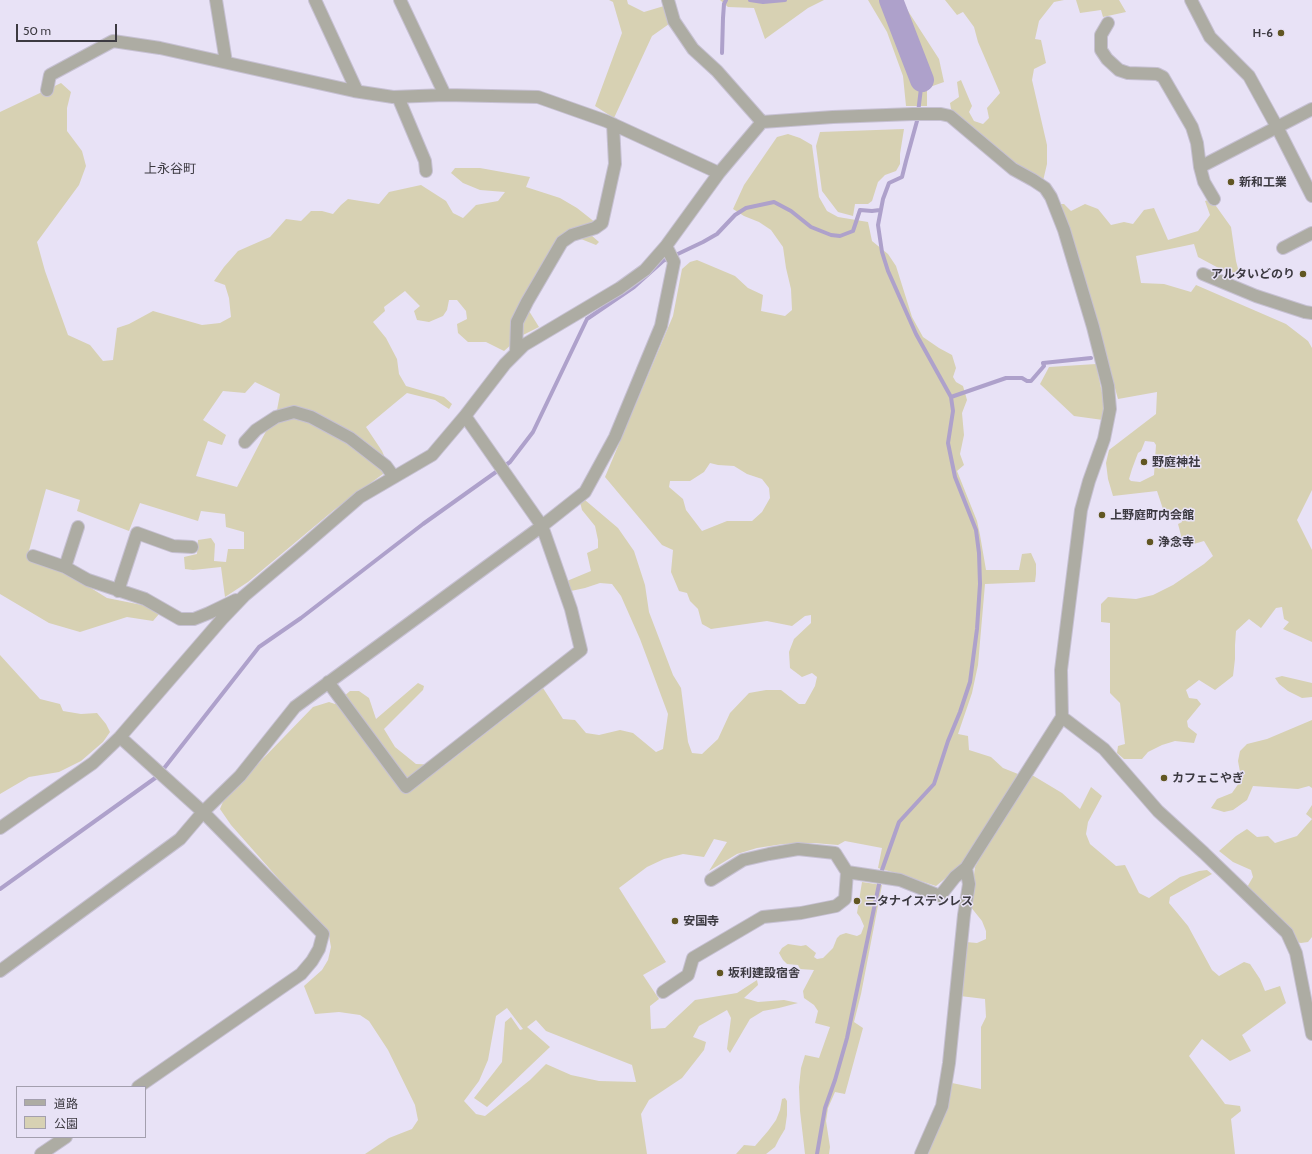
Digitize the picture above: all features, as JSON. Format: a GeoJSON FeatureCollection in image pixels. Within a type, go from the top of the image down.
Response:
{"type":"FeatureCollection","features":[{"type":"Feature","properties":{"kind":"street"},"geometry":{"type":"LineString","coordinates":[[216,0],[226,62]]}},
{"type":"Feature","properties":{"kind":"street"},"geometry":{"type":"LineString","coordinates":[[315,0],[358,91]]}},
{"type":"Feature","properties":{"kind":"street"},"geometry":{"type":"LineString","coordinates":[[400,0],[445,95]]}},
{"type":"Feature","properties":{"kind":"street"},"geometry":{"type":"LineString","coordinates":[[668,0],[674,21],[693,49],[717,71],[762,122]]}},
{"type":"Feature","properties":{"kind":"street"},"geometry":{"type":"LineString","coordinates":[[1191,0],[1210,37],[1249,76],[1310,188]]}},
{"type":"Feature","properties":{"kind":"street"},"geometry":{"type":"LineString","coordinates":[[1108,23],[1102,35],[1101,50],[1107,60],[1119,70],[1128,73],[1157,74],[1163,78],[1192,126],[1198,143],[1200,167],[1204,182],[1214,199]]}},
{"type":"Feature","properties":{"kind":"street"},"geometry":{"type":"LineString","coordinates":[[48,90],[50,75],[113,41],[160,48],[358,91],[398,97],[445,95],[538,97],[614,124],[719,173]]}},
{"type":"Feature","properties":{"kind":"street"},"geometry":{"type":"LineString","coordinates":[[398,97],[425,161],[426,171]]}},
{"type":"Feature","properties":{"kind":"street"},"geometry":{"type":"LineString","coordinates":[[1200,167],[1312,109]]}},
{"type":"Feature","properties":{"kind":"street"},"geometry":{"type":"LineString","coordinates":[[0,828],[93,763],[120,737],[222,619],[244,596],[360,497],[432,455],[466,416],[504,364],[524,345],[620,288],[645,270],[667,247],[719,173],[762,122],[833,117],[941,114],[950,116],[1013,169],[1044,188],[1051,197],[1064,230],[1091,320],[1108,386],[1110,408],[1104,439],[1089,481],[1081,510],[1061,670],[1062,717],[966,868],[955,878],[940,896],[900,880],[847,872]]}},
{"type":"Feature","properties":{"kind":"street"},"geometry":{"type":"LineString","coordinates":[[516,353],[517,322],[562,242],[572,235],[595,228],[602,223],[615,164],[614,124]]}},
{"type":"Feature","properties":{"kind":"street"},"geometry":{"type":"LineString","coordinates":[[1283,248],[1312,233]]}},
{"type":"Feature","properties":{"kind":"street"},"geometry":{"type":"LineString","coordinates":[[0,971],[180,839],[203,812],[240,776],[295,707],[542,526],[584,492],[616,437],[661,326],[674,262],[667,247]]}},
{"type":"Feature","properties":{"kind":"street"},"geometry":{"type":"LineString","coordinates":[[1203,274],[1256,296],[1305,312],[1312,312]]}},
{"type":"Feature","properties":{"kind":"street"},"geometry":{"type":"LineString","coordinates":[[245,442],[256,430],[276,417],[294,412],[311,417],[350,438],[386,466],[394,477]]}},
{"type":"Feature","properties":{"kind":"street"},"geometry":{"type":"LineString","coordinates":[[328,682],[406,788],[581,650],[571,609],[542,526],[466,416]]}},
{"type":"Feature","properties":{"kind":"street"},"geometry":{"type":"LineString","coordinates":[[65,567],[78,527]]}},
{"type":"Feature","properties":{"kind":"street"},"geometry":{"type":"LineString","coordinates":[[118,591],[137,532],[173,546],[192,547]]}},
{"type":"Feature","properties":{"kind":"street"},"geometry":{"type":"LineString","coordinates":[[33,556],[65,567],[88,580],[145,599],[180,619],[194,619],[244,596]]}},
{"type":"Feature","properties":{"kind":"street"},"geometry":{"type":"LineString","coordinates":[[1062,717],[1104,749],[1158,811],[1287,933],[1296,953],[1312,1034]]}},
{"type":"Feature","properties":{"kind":"street"},"geometry":{"type":"LineString","coordinates":[[120,737],[203,812],[323,934],[319,949],[302,974],[139,1086]]}},
{"type":"Feature","properties":{"kind":"street"},"geometry":{"type":"LineString","coordinates":[[663,992],[688,975],[693,958],[763,917],[801,913],[836,906],[845,899],[847,872],[835,852],[798,849],[743,860],[711,880]]}},
{"type":"Feature","properties":{"kind":"street"},"geometry":{"type":"LineString","coordinates":[[921,1154],[942,1106],[949,1063],[969,884],[966,868]]}},
{"type":"Feature","properties":{"kind":"street"},"geometry":{"type":"LineString","coordinates":[[41,1154],[65,1138]]}},
{"type":"Feature","properties":{"kind":"green space"},"geometry":{"type":"Polygon","coordinates":[[[609,0],[627,0],[628,4],[644,12],[664,6],[669,24],[652,36],[614,118],[595,106],[622,33],[613,2],[609,0]]]}},
{"type":"Feature","properties":{"kind":"green space"},"geometry":{"type":"Polygon","coordinates":[[[720,0],[824,0],[808,8],[765,39],[754,8],[728,7],[720,0]]]}},
{"type":"Feature","properties":{"kind":"green space"},"geometry":{"type":"Polygon","coordinates":[[[868,0],[903,0],[908,11],[939,59],[944,82],[927,88],[927,106],[906,106],[903,76],[887,32],[868,0]]]}},
{"type":"Feature","properties":{"kind":"green space"},"geometry":{"type":"Polygon","coordinates":[[[945,0],[1064,0],[1054,2],[1039,21],[1035,39],[1041,40],[1046,63],[1034,69],[1032,80],[1047,145],[1047,164],[1043,181],[1005,157],[951,109],[950,103],[959,97],[957,82],[961,80],[972,106],[969,112],[974,121],[983,124],[989,118],[987,108],[1000,93],[978,42],[974,27],[963,12],[957,15],[945,0]]]}},
{"type":"Feature","properties":{"kind":"green space"},"geometry":{"type":"Polygon","coordinates":[[[1076,0],[1119,0],[1126,12],[1103,17],[1101,10],[1080,13],[1076,0]]]}},
{"type":"Feature","properties":{"kind":"green space"},"geometry":{"type":"Polygon","coordinates":[[[61,83],[71,92],[67,108],[67,131],[82,151],[86,166],[79,185],[37,242],[45,271],[68,335],[90,345],[103,361],[113,360],[117,328],[129,324],[153,311],[202,325],[220,323],[231,317],[229,298],[225,285],[214,281],[238,251],[270,237],[286,219],[301,221],[311,211],[322,211],[333,214],[348,199],[379,204],[389,192],[421,185],[446,201],[453,213],[463,218],[476,205],[498,201],[505,192],[480,190],[463,183],[451,173],[455,168],[480,168],[530,177],[526,187],[560,198],[577,208],[596,223],[591,235],[599,242],[596,245],[576,237],[559,248],[529,311],[539,327],[521,336],[504,351],[486,342],[468,342],[458,333],[457,324],[467,319],[466,311],[457,300],[449,300],[447,310],[443,316],[429,322],[417,320],[414,311],[420,306],[405,291],[384,307],[385,311],[373,322],[386,338],[397,359],[399,374],[406,386],[444,397],[452,404],[449,409],[435,400],[407,393],[366,427],[382,451],[386,460],[383,474],[334,510],[248,582],[225,597],[221,567],[193,570],[185,569],[184,557],[197,554],[198,540],[211,538],[215,544],[214,561],[226,562],[228,549],[244,549],[244,532],[226,527],[225,514],[201,511],[198,521],[140,503],[129,531],[77,511],[80,500],[46,489],[27,558],[70,575],[107,598],[147,606],[159,614],[153,621],[127,617],[80,632],[49,623],[0,594],[0,112],[61,83]],[[255,382],[245,393],[223,391],[203,420],[226,435],[222,445],[208,441],[196,476],[237,487],[277,410],[280,394],[255,382]]]}},
{"type":"Feature","properties":{"kind":"green space"},"geometry":{"type":"Polygon","coordinates":[[[904,129],[900,164],[896,171],[885,175],[878,182],[872,201],[868,204],[855,204],[853,216],[838,212],[822,191],[816,146],[820,132],[904,129]]]}},
{"type":"Feature","properties":{"kind":"green space"},"geometry":{"type":"Polygon","coordinates":[[[788,134],[800,138],[812,145],[819,197],[827,211],[838,217],[868,222],[872,241],[888,254],[896,266],[912,317],[923,337],[952,355],[956,368],[953,377],[956,382],[963,386],[967,400],[962,413],[964,435],[960,454],[964,465],[957,471],[977,521],[986,570],[1019,570],[1022,554],[1031,553],[1036,564],[1035,582],[985,584],[978,665],[972,693],[958,734],[968,736],[969,750],[991,757],[1003,768],[1018,774],[964,863],[936,886],[878,868],[882,848],[845,841],[838,845],[814,843],[783,844],[757,848],[737,854],[709,871],[727,842],[714,839],[704,857],[683,854],[664,859],[647,867],[619,888],[666,962],[643,975],[659,999],[650,1006],[651,1029],[665,1028],[695,1000],[737,993],[757,980],[758,985],[744,998],[758,1002],[784,1000],[798,1003],[763,1011],[750,1019],[730,1053],[727,1049],[731,1018],[727,1010],[699,1026],[693,1037],[706,1042],[704,1050],[682,1078],[649,1100],[641,1114],[647,1154],[365,1154],[389,1138],[412,1129],[418,1120],[415,1105],[388,1050],[369,1021],[360,1015],[339,1012],[315,1014],[304,986],[322,970],[328,960],[331,947],[329,936],[231,825],[220,809],[224,799],[313,707],[329,702],[335,704],[350,691],[359,691],[369,698],[376,719],[418,683],[424,686],[423,690],[384,729],[395,747],[416,764],[445,765],[543,688],[563,719],[575,720],[586,733],[599,735],[620,730],[633,733],[656,752],[663,749],[668,714],[640,639],[621,596],[612,584],[600,583],[571,591],[567,581],[591,571],[587,553],[598,548],[595,526],[582,510],[580,502],[585,500],[618,528],[634,551],[645,585],[649,612],[673,675],[681,688],[688,742],[692,753],[702,754],[718,739],[730,713],[749,693],[766,690],[781,690],[799,704],[805,704],[815,686],[817,677],[812,673],[802,677],[790,668],[789,652],[794,639],[811,623],[811,615],[805,616],[792,626],[767,621],[711,629],[702,624],[698,609],[690,601],[687,593],[679,591],[671,572],[673,550],[662,545],[605,477],[673,316],[682,269],[690,262],[697,260],[735,276],[748,288],[763,295],[761,311],[785,316],[792,310],[791,289],[783,247],[771,230],[733,209],[744,185],[777,137],[788,134]],[[710,463],[704,472],[690,481],[670,481],[669,487],[683,499],[686,510],[702,531],[727,521],[752,521],[762,512],[770,498],[769,488],[762,479],[747,474],[734,466],[710,463]],[[507,1008],[496,1016],[488,1060],[479,1081],[464,1101],[476,1114],[485,1116],[530,1080],[546,1064],[571,1075],[599,1081],[636,1082],[632,1065],[546,1031],[536,1020],[527,1027],[550,1047],[487,1107],[474,1098],[502,1062],[505,1022],[511,1017],[520,1030],[523,1029],[507,1008]]]}},
{"type":"Feature","properties":{"kind":"green space"},"geometry":{"type":"Polygon","coordinates":[[[1211,199],[1231,227],[1236,261],[1241,280],[1198,257],[1194,244],[1136,256],[1141,283],[1164,284],[1191,292],[1196,285],[1286,324],[1308,341],[1312,348],[1312,490],[1297,520],[1312,550],[1312,642],[1283,629],[1289,622],[1284,619],[1282,607],[1276,608],[1261,628],[1249,619],[1236,631],[1233,676],[1215,690],[1199,680],[1186,690],[1189,698],[1197,699],[1201,704],[1187,721],[1188,727],[1197,734],[1194,743],[1175,741],[1162,745],[1148,752],[1142,759],[1124,759],[1117,753],[1118,746],[1125,744],[1120,703],[1110,693],[1110,623],[1101,622],[1101,604],[1108,597],[1136,599],[1153,595],[1173,585],[1213,556],[1204,541],[1187,546],[1187,539],[1182,539],[1178,524],[1182,522],[1180,511],[1164,512],[1157,491],[1113,496],[1108,479],[1106,463],[1109,450],[1156,414],[1157,392],[1118,399],[1098,327],[1057,204],[1064,204],[1071,211],[1085,204],[1098,209],[1111,225],[1124,222],[1133,224],[1144,210],[1154,208],[1168,240],[1198,231],[1210,215],[1205,201],[1211,199]],[[1145,441],[1141,451],[1138,453],[1132,469],[1129,479],[1131,481],[1140,482],[1154,475],[1156,445],[1154,442],[1145,441]]]}},
{"type":"Feature","properties":{"kind":"green space"},"geometry":{"type":"Polygon","coordinates":[[[1096,364],[1105,407],[1103,420],[1074,416],[1040,384],[1049,367],[1096,364]]]}},
{"type":"Feature","properties":{"kind":"green space"},"geometry":{"type":"Polygon","coordinates":[[[0,655],[40,699],[60,704],[63,711],[81,714],[97,713],[106,724],[110,732],[103,742],[81,761],[59,772],[29,777],[0,794],[0,655]]]}},
{"type":"Feature","properties":{"kind":"green space"},"geometry":{"type":"Polygon","coordinates":[[[1282,676],[1312,683],[1312,697],[1302,698],[1288,691],[1279,684],[1275,678],[1282,676]]]}},
{"type":"Feature","properties":{"kind":"green space"},"geometry":{"type":"Polygon","coordinates":[[[1312,720],[1312,788],[1309,786],[1298,789],[1253,786],[1247,800],[1233,810],[1224,812],[1211,808],[1217,799],[1232,793],[1239,783],[1240,772],[1238,761],[1240,751],[1247,744],[1267,739],[1312,720]]]}},
{"type":"Feature","properties":{"kind":"green space"},"geometry":{"type":"Polygon","coordinates":[[[1032,775],[1062,793],[1080,809],[1091,787],[1102,796],[1088,822],[1086,834],[1090,844],[1116,866],[1125,865],[1139,893],[1149,898],[1180,877],[1207,870],[1212,874],[1170,897],[1169,903],[1188,926],[1212,970],[1219,976],[1244,962],[1250,964],[1260,979],[1265,991],[1280,986],[1286,1003],[1242,1035],[1251,1051],[1230,1061],[1202,1039],[1189,1056],[1225,1104],[1240,1106],[1241,1111],[1231,1119],[1235,1154],[927,1154],[952,1083],[981,1089],[981,1027],[986,1017],[985,999],[960,996],[966,942],[977,943],[986,939],[986,931],[982,921],[970,906],[975,867],[1032,775]]]}},
{"type":"Feature","properties":{"kind":"green space"},"geometry":{"type":"Polygon","coordinates":[[[1312,805],[1312,819],[1306,814],[1312,805]]]}},
{"type":"Feature","properties":{"kind":"green space"},"geometry":{"type":"Polygon","coordinates":[[[1312,819],[1312,937],[1308,942],[1301,943],[1289,941],[1246,889],[1253,877],[1251,870],[1233,862],[1219,851],[1236,836],[1247,829],[1257,837],[1268,836],[1275,843],[1297,836],[1312,819]]]}},
{"type":"Feature","properties":{"kind":"green space"},"geometry":{"type":"Polygon","coordinates":[[[862,882],[882,885],[861,994],[854,1022],[863,1028],[845,1094],[835,1092],[828,1108],[826,1121],[830,1147],[829,1154],[805,1154],[800,1111],[799,1087],[801,1068],[805,1055],[819,1058],[830,1027],[815,1023],[818,1011],[814,1005],[804,998],[803,991],[814,970],[800,969],[798,965],[787,964],[779,953],[782,948],[788,944],[801,946],[806,945],[816,953],[814,957],[817,959],[823,958],[833,948],[837,938],[840,935],[846,933],[857,936],[861,934],[864,926],[857,913],[862,882]]]}},
{"type":"Feature","properties":{"kind":"green space"},"geometry":{"type":"Polygon","coordinates":[[[785,1098],[787,1101],[787,1115],[785,1129],[775,1147],[766,1154],[736,1154],[744,1145],[755,1146],[776,1120],[782,1099],[785,1098]]]}},
{"type":"Feature","properties":{"kind":"waterway"},"geometry":{"type":"LineString","coordinates":[[722,53],[724,4],[726,0]]}},
{"type":"Feature","properties":{"kind":"waterway"},"geometry":{"type":"LineString","coordinates":[[750,0],[763,2],[785,0]]}},
{"type":"Feature","properties":{"kind":"waterway"},"geometry":{"type":"LineString","coordinates":[[891,0],[922,80]]}},
{"type":"Feature","properties":{"kind":"waterway"},"geometry":{"type":"LineString","coordinates":[[817,1154],[825,1108],[847,1038],[882,870],[899,822],[934,784],[970,682],[977,629],[980,584],[979,553],[976,530],[955,477],[948,443],[953,411],[951,397],[916,334],[888,271],[882,252],[878,225],[883,199],[889,183],[902,177],[917,121],[922,80]]}},
{"type":"Feature","properties":{"kind":"waterway"},"geometry":{"type":"LineString","coordinates":[[0,889],[158,776],[259,647],[301,618],[423,524],[510,462],[533,432],[587,319],[634,287],[663,261],[717,234],[735,215],[746,208],[774,202],[791,211],[811,227],[831,235],[840,236],[853,231],[860,210],[880,210]]}},
{"type":"Feature","properties":{"kind":"waterway"},"geometry":{"type":"LineString","coordinates":[[951,397],[1006,378],[1022,378],[1027,381],[1031,381],[1044,366],[1043,363],[1091,358]]}},
{"type":"Feature","properties":{"kind":"place","name":"H-6"},"geometry":{"type":"Point","coordinates":[1281,33]}},
{"type":"Feature","properties":{"kind":"place","name":"新和工業"},"geometry":{"type":"Point","coordinates":[1231,182]}},
{"type":"Feature","properties":{"kind":"place","name":"アルタいどのり"},"geometry":{"type":"Point","coordinates":[1303,274]}},
{"type":"Feature","properties":{"kind":"place","name":"野庭神社"},"geometry":{"type":"Point","coordinates":[1144,462]}},
{"type":"Feature","properties":{"kind":"place","name":"上野庭町内会館"},"geometry":{"type":"Point","coordinates":[1102,515]}},
{"type":"Feature","properties":{"kind":"place","name":"浄念寺"},"geometry":{"type":"Point","coordinates":[1150,542]}},
{"type":"Feature","properties":{"kind":"place","name":"カフェこやぎ"},"geometry":{"type":"Point","coordinates":[1164,778]}},
{"type":"Feature","properties":{"kind":"place","name":"ニタナイステンレス"},"geometry":{"type":"Point","coordinates":[857,901]}},
{"type":"Feature","properties":{"kind":"place","name":"安国寺"},"geometry":{"type":"Point","coordinates":[675,921]}},
{"type":"Feature","properties":{"kind":"place","name":"坂利建設宿舎"},"geometry":{"type":"Point","coordinates":[720,973]}},
{"type":"Feature","properties":{"kind":"district","name":"上永谷町"},"geometry":{"type":"Point","coordinates":[170,169]}}]}
